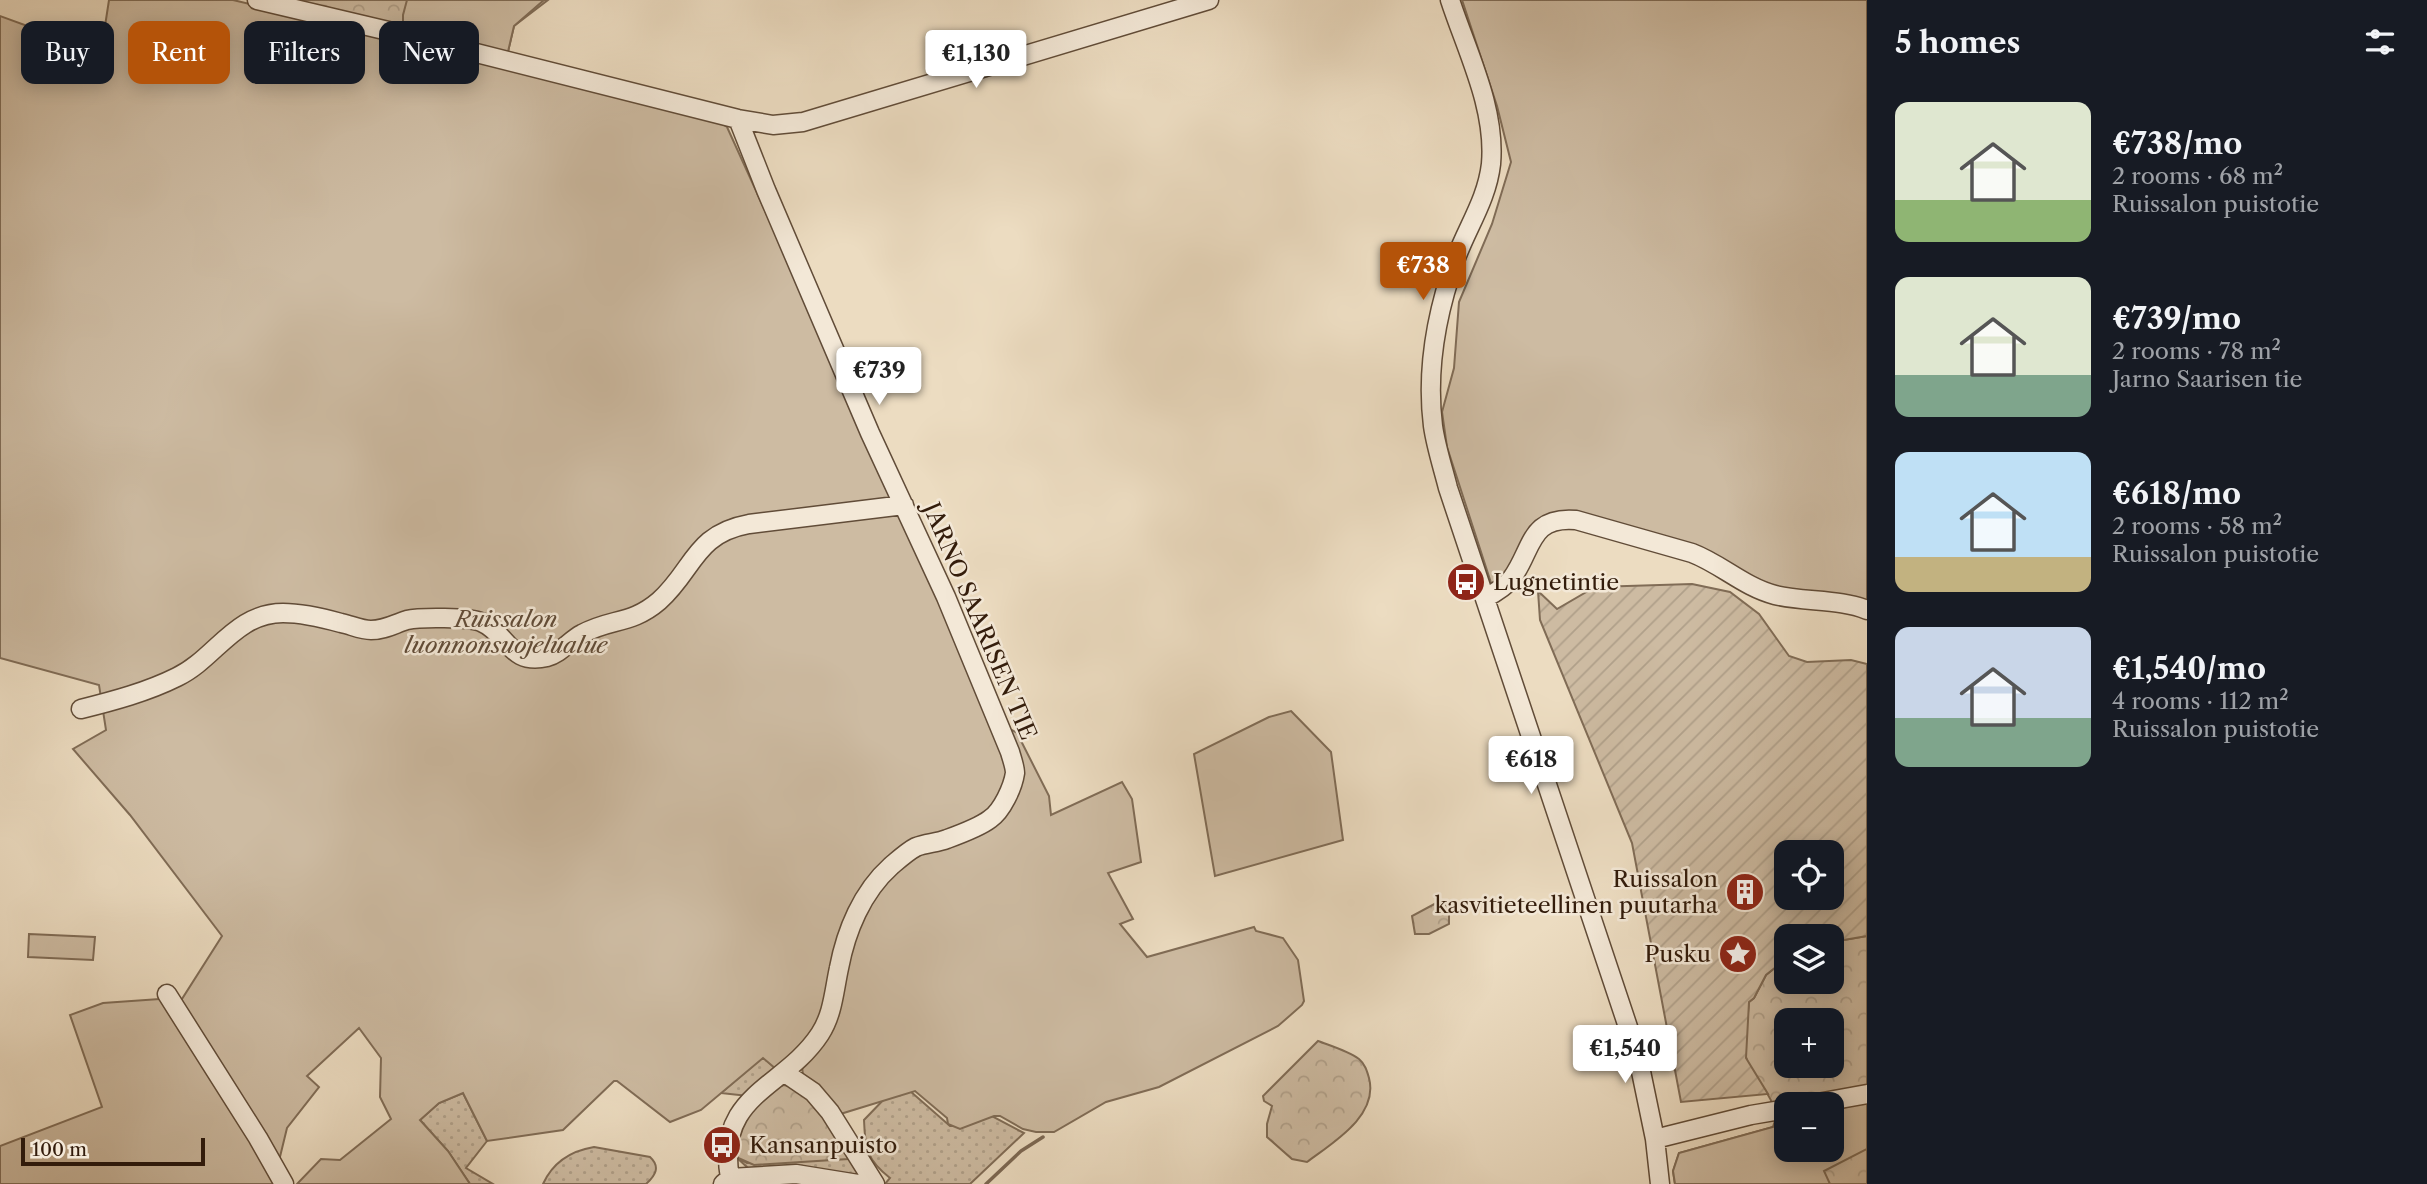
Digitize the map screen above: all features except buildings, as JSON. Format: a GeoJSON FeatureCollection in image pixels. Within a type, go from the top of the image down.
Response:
{"type":"FeatureCollection","features":[{"type":"Feature","properties":{"kind":"street"},"geometry":{"type":"LineString","coordinates":[[257,0],[413,36],[738,119],[773,125],[803,122],[1209,0]]}},
{"type":"Feature","properties":{"kind":"street"},"geometry":{"type":"LineString","coordinates":[[1450,0],[1485,104],[1490,126],[1491,163],[1484,198],[1457,256],[1441,310],[1432,368],[1433,426],[1448,488],[1638,1057],[1655,1139],[1660,1184]]}},
{"type":"Feature","properties":{"kind":"street","name":"JARNO SAARISEN TIE"},"geometry":{"type":"LineString","coordinates":[[726,1181],[732,1132],[741,1112],[752,1096],[785,1073],[819,1035],[827,1020],[844,946],[855,916],[871,888],[890,867],[915,847],[946,840],[991,819],[1004,801],[1015,772],[1010,752],[946,597],[870,433],[738,119]]}},
{"type":"Feature","properties":{"kind":"street"},"geometry":{"type":"LineString","coordinates":[[81,709],[178,677],[204,660],[232,631],[260,616],[284,613],[340,622],[368,630],[386,629],[408,620],[437,618],[480,621],[519,656],[547,657],[584,632],[625,621],[653,605],[670,590],[706,542],[728,528],[904,505]]}},
{"type":"Feature","properties":{"kind":"street"},"geometry":{"type":"LineString","coordinates":[[1485,598],[1496,593],[1510,580],[1538,530],[1563,519],[1576,520],[1692,553],[1753,587],[1776,595],[1853,605],[1867,610]]}},
{"type":"Feature","properties":{"kind":"street"},"geometry":{"type":"LineString","coordinates":[[167,994],[246,1118],[284,1184]]}},
{"type":"Feature","properties":{"kind":"street"},"geometry":{"type":"LineString","coordinates":[[785,1073],[813,1092],[830,1112],[875,1184]]}},
{"type":"Feature","properties":{"kind":"street"},"geometry":{"type":"LineString","coordinates":[[1844,1098],[1867,1094]]}},
{"type":"Feature","properties":{"kind":"street"},"geometry":{"type":"LineString","coordinates":[[1655,1139],[1774,1111]]}},
{"type":"Feature","properties":{"kind":"street"},"geometry":{"type":"LineString","coordinates":[[726,1181],[796,1174],[858,1184]]}},
{"type":"Feature","properties":{"kind":"green space","name":"Ruissalon luonnonsuojelualue"},"geometry":{"type":"Polygon","coordinates":[[[109,0],[233,0],[320,21],[244,21],[244,84],[365,84],[365,32],[379,35],[379,84],[479,84],[479,60],[711,116],[727,127],[1003,734],[1012,730],[1017,733],[1049,796],[1051,815],[1122,782],[1132,799],[1141,862],[1108,873],[1133,919],[1120,924],[1147,957],[1254,927],[1256,931],[1283,938],[1298,960],[1304,1001],[1302,1005],[1278,1026],[1159,1087],[1106,1102],[1054,1132],[1023,1129],[1000,1116],[960,1129],[948,1124],[947,1118],[915,1091],[837,1115],[803,1075],[802,1066],[776,1069],[763,1058],[701,1110],[670,1122],[617,1081],[563,1130],[487,1141],[463,1093],[439,1103],[420,1120],[448,1151],[470,1184],[297,1184],[321,1159],[340,1160],[391,1119],[380,1097],[381,1058],[359,1028],[307,1076],[319,1087],[287,1128],[278,1165],[289,1184],[0,1184],[0,1146],[102,1107],[70,1015],[103,1003],[174,998],[180,1002],[222,936],[130,815],[73,749],[106,730],[99,685],[0,658],[0,16],[21,24],[21,84],[114,84],[114,21],[106,21],[109,0]]]}},
{"type":"Feature","properties":{"kind":"green space"},"geometry":{"type":"Polygon","coordinates":[[[282,0],[548,0],[514,26],[507,56],[479,49],[479,21],[379,21],[379,24],[282,0]]]}},
{"type":"Feature","properties":{"kind":"green space"},"geometry":{"type":"Polygon","coordinates":[[[407,0],[544,0],[514,26],[507,56],[479,48],[479,21],[403,21],[407,0]]]}},
{"type":"Feature","properties":{"kind":"green space"},"geometry":{"type":"Polygon","coordinates":[[[1462,0],[1867,0],[1867,608],[1736,578],[1569,517],[1521,556],[1493,589],[1447,447],[1442,412],[1454,368],[1459,302],[1492,224],[1511,162],[1497,106],[1462,0]]]}},
{"type":"Feature","properties":{"kind":"green space"},"geometry":{"type":"Polygon","coordinates":[[[1692,584],[1730,592],[1759,614],[1789,656],[1807,662],[1851,660],[1867,664],[1867,936],[1844,940],[1844,924],[1774,924],[1774,969],[1766,975],[1749,1002],[1746,1058],[1768,1094],[1681,1102],[1632,843],[1540,620],[1538,591],[1557,609],[1595,587],[1692,584]]]}},
{"type":"Feature","properties":{"kind":"green space"},"geometry":{"type":"Polygon","coordinates":[[[1291,711],[1331,752],[1343,840],[1215,876],[1194,754],[1269,717],[1291,711]]]}},
{"type":"Feature","properties":{"kind":"green space"},"geometry":{"type":"Polygon","coordinates":[[[1440,901],[1449,907],[1449,924],[1429,934],[1415,934],[1412,916],[1440,901]]]}},
{"type":"Feature","properties":{"kind":"green space"},"geometry":{"type":"Polygon","coordinates":[[[29,934],[95,937],[93,960],[28,957],[29,934]]]}},
{"type":"Feature","properties":{"kind":"green space"},"geometry":{"type":"Polygon","coordinates":[[[1867,936],[1867,1184],[1675,1184],[1673,1171],[1679,1153],[1773,1127],[1774,1122],[1774,1162],[1844,1162],[1844,1092],[1774,1092],[1774,1108],[1749,1065],[1746,1057],[1746,1037],[1749,1002],[1766,975],[1774,969],[1774,994],[1844,994],[1844,940],[1867,936]]]}},
{"type":"Feature","properties":{"kind":"green space"},"geometry":{"type":"Polygon","coordinates":[[[1318,1041],[1345,1051],[1361,1061],[1366,1068],[1370,1092],[1367,1104],[1351,1127],[1307,1162],[1292,1159],[1267,1137],[1272,1106],[1264,1101],[1263,1096],[1318,1041]]]}},
{"type":"Feature","properties":{"kind":"green space"},"geometry":{"type":"Polygon","coordinates":[[[763,1057],[776,1069],[748,1096],[721,1093],[763,1057]]]}},
{"type":"Feature","properties":{"kind":"green space"},"geometry":{"type":"Polygon","coordinates":[[[784,1085],[804,1095],[824,1115],[840,1138],[848,1159],[754,1165],[736,1157],[735,1139],[741,1123],[761,1099],[784,1085]]]}},
{"type":"Feature","properties":{"kind":"green space"},"geometry":{"type":"Polygon","coordinates":[[[910,1091],[950,1126],[964,1126],[990,1115],[1024,1133],[970,1184],[885,1184],[890,1178],[876,1165],[869,1153],[864,1120],[890,1093],[910,1091]]]}},
{"type":"Feature","properties":{"kind":"green space"},"geometry":{"type":"Polygon","coordinates":[[[463,1093],[487,1141],[466,1168],[493,1184],[470,1184],[448,1151],[420,1120],[439,1103],[463,1093]]]}},
{"type":"Feature","properties":{"kind":"green space"},"geometry":{"type":"Polygon","coordinates":[[[1867,1101],[1867,1149],[1844,1161],[1844,1108],[1867,1101]]]}},
{"type":"Feature","properties":{"kind":"green space"},"geometry":{"type":"Polygon","coordinates":[[[1774,1127],[1774,1162],[1842,1162],[1824,1171],[1830,1184],[1675,1184],[1673,1171],[1679,1153],[1774,1127]]]}},
{"type":"Feature","properties":{"kind":"green space"},"geometry":{"type":"Polygon","coordinates":[[[594,1147],[650,1157],[656,1168],[654,1175],[646,1184],[543,1184],[563,1159],[577,1151],[594,1147]]]}},
{"type":"Feature","properties":{"kind":"green space"},"geometry":{"type":"Polygon","coordinates":[[[846,1150],[863,1176],[748,1168],[736,1157],[747,1163],[846,1150]]]}},
{"type":"Feature","properties":{"kind":"waterway"},"geometry":{"type":"LineString","coordinates":[[986,1184],[1021,1151],[1043,1137]]}},
{"type":"Feature","properties":{"kind":"place","name":"Lugnetintie"},"geometry":{"type":"Point","coordinates":[1466,582]}},
{"type":"Feature","properties":{"kind":"place","name":"Ruissalon kasvitieteellinen puutarha"},"geometry":{"type":"Point","coordinates":[1745,892]}},
{"type":"Feature","properties":{"kind":"place","name":"Pusku"},"geometry":{"type":"Point","coordinates":[1738,954]}},
{"type":"Feature","properties":{"kind":"place","name":"Kansanpuisto"},"geometry":{"type":"Point","coordinates":[722,1145]}}]}
